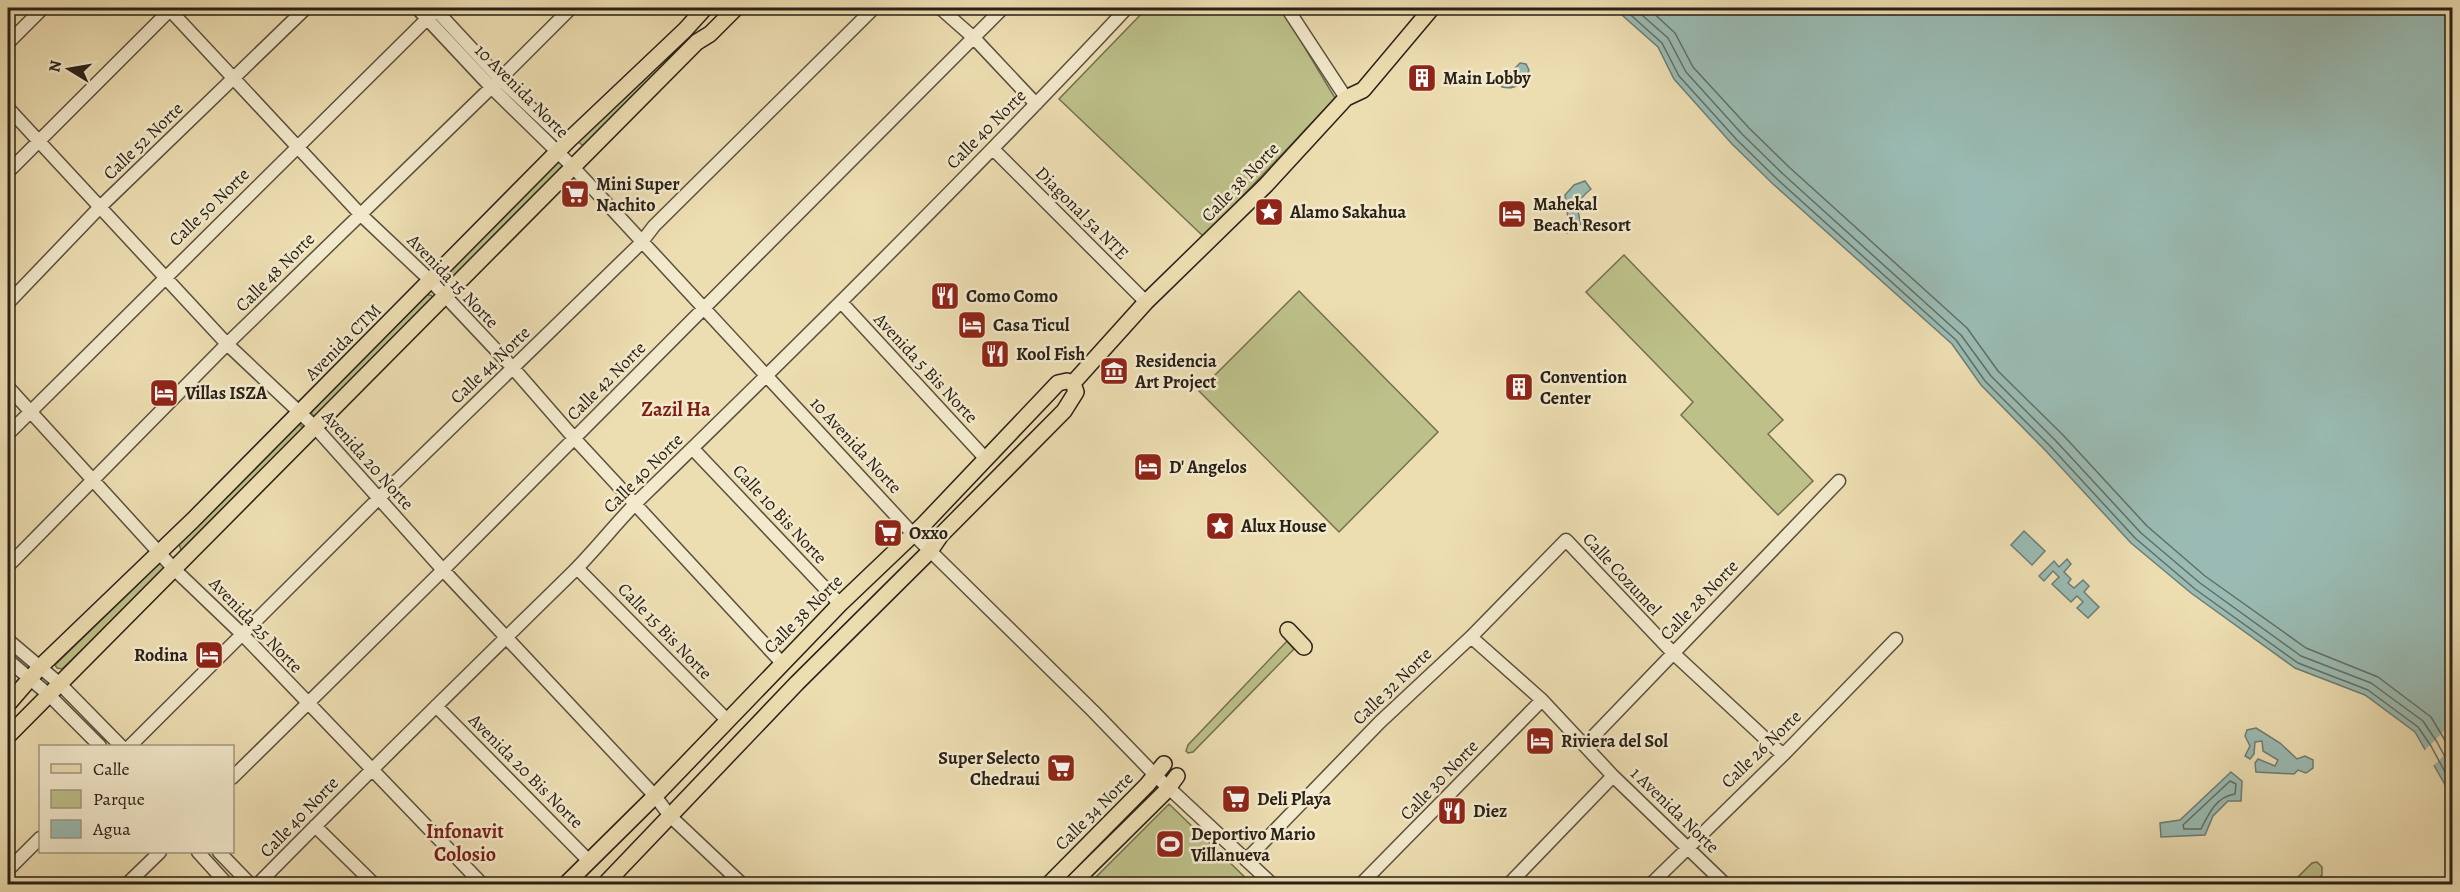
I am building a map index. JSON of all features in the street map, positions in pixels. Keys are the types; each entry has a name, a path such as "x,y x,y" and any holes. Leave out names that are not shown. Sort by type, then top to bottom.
{"main road":[{"name":"Avenida CTM","path":"8,704 35,673 300,414 562,148 705,8"},
{"path":"8,736 697,42 710,34 736,8"},
{"name":"Calle 38 Norte","path":"1073,383 1146,302 1266,185 1346,98 1363,90 1432,8"},
{"name":"Calle 38 Norte","path":"566,885 840,604 914,534 1058,383 1067,381 1073,383"},
{"name":"Calle 38 Norte","path":"605,885 797,683 930,551 941,535 1064,411 1076,392 1073,383"},
{"path":"1288,630 1304,647"},
{"path":"782,663 797,683"},
{"name":"Calle 34 Norte","path":"1049,885 1160,770"},
{"name":"Calle 34 Norte","path":"1072,885 1173,782"}],"street":[{"path":"8,43 43,8"},
{"path":"8,172 170,8"},
{"name":"Avenida 15 Norte","path":"170,8 360,214 430,281 513,368 574,438 782,663"},
{"name":"Calle 52 Norte","path":"8,303 99,208 306,8"},
{"name":"10 Avenida Norte","path":"417,8 434,10 496,83 578,162 641,243 771,372 930,551 1094,711 1173,782 1272,885"},
{"name":"Calle 48 Norte","path":"8,566 227,344 571,8"},
{"name":"Calle 44 Norte","path":"132,745 378,499 641,243 651,229 874,8"},
{"path":"940,8 974,38 1036,104"},
{"name":"Calle 42 Norte","path":"234,776 443,570 1003,8"},
{"name":"Calle 40 Norte","path":"258,885 372,768 577,568 635,504 771,372 993,149 1127,8"},
{"path":"1287,8 1346,98"},
{"name":"Calle 50 Norte","path":"8,434 434,10"},
{"path":"685,30 697,42"},
{"name":"Avenida 20 Norte","path":"8,108 227,344 315,428 504,637 655,796 670,816"},
{"name":"Diagonal 5a NTE","path":"993,149 1146,302"},
{"name":"Avenida 5 Bis Norte","path":"841,302 985,458"},
{"name":"Avenida 25 Norte","path":"8,387 174,569 243,635 482,885"},
{"name":"Calle 10 Bis Norte","path":"693,449 840,604"},
{"name":"Calle 28 Norte","path":"1585,745 1839,481"},
{"name":"Calle Cozumel","path":"1566,540 1672,654 1783,755"},
{"name":"Calle 32 Norte","path":"1246,860 1380,722 1471,637 1566,540"},
{"name":"Calle 15 Bis Norte","path":"577,568 727,720"},
{"name":"1 Avenida Norte","path":"1471,637 1542,700 1613,776 1725,885"},
{"name":"Calle 26 Norte","path":"1651,885 1687,846 1783,755 1896,639"},
{"path":"8,640 35,673 119,745"},
{"path":"8,660 35,673"},
{"path":"54,689 98,745"},
{"name":"Calle 30 Norte","path":"1361,885 1542,700"},
{"name":"Avenida 20 Bis Norte","path":"436,706 589,861"},
{"path":"1509,885 1613,776"},
{"path":"670,816 742,885"},
{"path":"315,826 374,885"},
{"path":"8,870 39,839"},
{"path":"127,885 159,853"},
{"path":"199,853 227,885"},
{"path":"220,853 250,885"}],"green space":[{"path":"1147,8 1281,8 1335,98 1204,237 1059,99"},
{"path":"686,39 688,43 584,146 578,142"},
{"path":"557,163 561,163 564,167 444,286 443,277"},
{"path":"1624,255 1783,420 1768,434 1813,481 1778,515 1681,415 1693,402 1586,292"},
{"path":"1299,291 1438,432 1339,532 1199,391"},
{"path":"427,295 433,298 318,416 314,416 311,413 313,410"},
{"path":"299,424 303,428 301,432 185,550 181,550 179,544"},
{"path":"164,562 166,569 62,669 57,668 55,665 160,563"},
{"path":"1287,641 1294,649 1193,752 1188,753 1186,751 1188,745"},
{"name":"Deportivo Mario Villanueva","path":"1169,804 1252,884 1089,884"},
{"path":"2317,862 2322,867 2322,875 2312,884 2291,884 2312,863"}],"water":[{"path":"1614,8 2452,8 2452,797 2415,732 2365,695 2295,668 2191,593 2131,543 1981,385 1952,344 1773,184 1732,144 1674,79 1658,47"},
{"path":"1520,63 1526,64 1529,70 1523,82 1507,88 1502,87 1500,84"},
{"path":"1585,181 1591,189 1580,201 1578,213 1581,224 1567,233 1561,229 1568,219 1565,195 1574,185"},
{"path":"2024,531 2045,551 2032,565 2011,545"},
{"path":"2067,559 2071,564 2064,572 2071,579 2068,583 2074,588 2083,580 2089,586 2084,592 2099,607 2088,618 2077,608 2083,602 2077,596 2071,602 2052,584 2059,577 2053,571 2044,581 2039,576 2054,561 2059,567"},
{"path":"2256,728 2280,743 2297,759 2305,756 2313,760 2313,768 2306,773 2298,770 2294,774 2256,772 2255,763 2258,759 2275,766 2278,760 2263,751 2262,741 2255,742 2254,754 2250,759 2245,756 2250,746 2245,736 2247,730"},
{"path":"2231,772 2242,781 2241,801 2228,801 2213,816 2205,835 2161,837 2160,823 2180,820"}],"pier":[{"path":"2452,723 2452,748 2432,767 2424,751"}],"place":[{"name":"Main Lobby","path":"1422,78"},
{"name":"Mini Super Nachito","path":"575,194"},
{"name":"Alamo Sakahua","path":"1269,212"},
{"name":"Mahekal Beach Resort","path":"1512,214"},
{"name":"Como Como","path":"945,296"},
{"name":"Casa Ticul","path":"972,325"},
{"name":"Kool Fish","path":"995,354"},
{"name":"Residencia Art Project","path":"1114,371"},
{"name":"Convention Center","path":"1519,387"},
{"name":"Villas ISZA","path":"164,393"},
{"name":"D' Angelos","path":"1148,467"},
{"name":"Alux House","path":"1220,526"},
{"name":"Oxxo","path":"888,533"},
{"name":"Rodina","path":"209,655"},
{"name":"Riviera del Sol","path":"1540,741"},
{"name":"Super Selecto Chedraui","path":"1061,768"},
{"name":"Deli Playa","path":"1236,799"},
{"name":"Diez","path":"1452,811"},
{"name":"Deportivo Mario Villanueva","path":"1170,844"}],"district":[{"name":"Zazil Ha","path":"676,409"},
{"name":"Infonavit Colosio","path":"465,842"}]}
